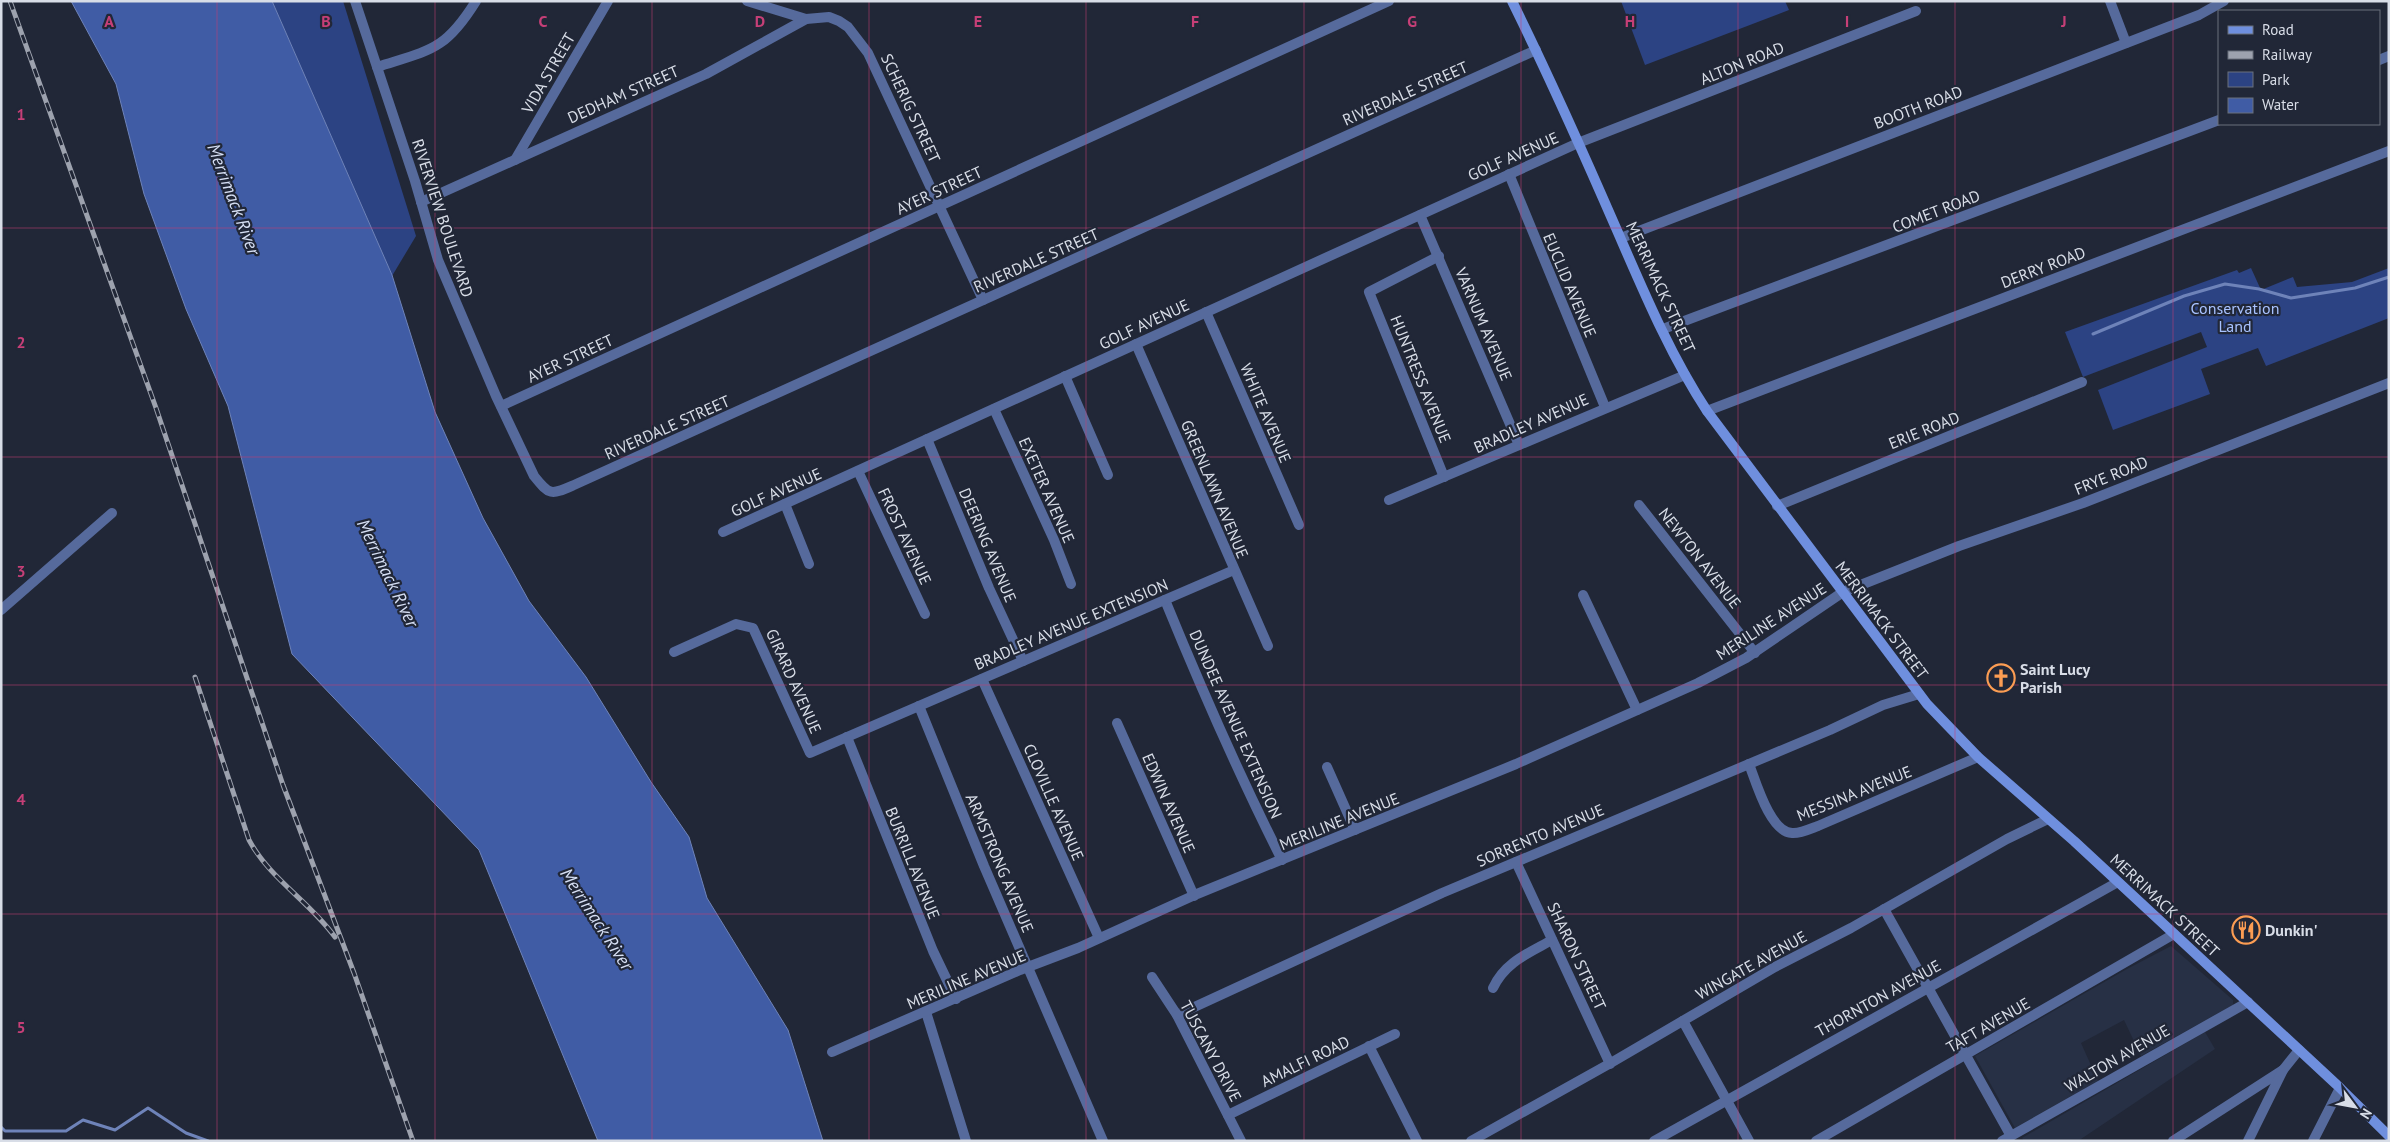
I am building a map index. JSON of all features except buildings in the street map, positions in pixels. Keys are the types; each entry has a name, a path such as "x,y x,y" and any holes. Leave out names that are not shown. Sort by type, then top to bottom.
{"main road":[{"name":"MERRIMACK STREET","path":"1512,1 1685,375 1707,411 1919,694 1978,757 2118,882 2388,1135"}],"street":[{"name":"RIVERVIEW BOULEVARD","path":"355,1 421,202 438,260 501,406 534,476 546,492"},
{"path":"377,67 426,52 440,45 457,30 476,1"},
{"name":"VIDA STREET","path":"514,160 608,1"},
{"path":"747,1 806,19"},
{"name":"AYER STREET","path":"501,406 1389,1"},
{"path":"2110,1 2126,43"},
{"name":"BOOTH ROAD","path":"1621,238 2210,11 2224,1"},
{"name":"ALTON ROAD","path":"1578,142 1916,11"},
{"name":"DEDHAM STREET","path":"421,202 706,74 806,19 829,17 836,19"},
{"name":"SCHERIG STREET","path":"836,19 848,27 868,53 983,300"},
{"name":"RIVERDALE STREET","path":"546,492 559,492 1536,50"},
{"name":"COMET ROAD","path":"1663,330 2218,120"},
{"name":"GOLF AVENUE","path":"723,532 1578,142"},
{"name":"DERRY ROAD","path":"1707,411 2389,151"},
{"name":"EUCLID AVENUE","path":"1509,174 1605,407"},
{"name":"VARNUM AVENUE","path":"1420,215 1519,445"},
{"name":"HUNTRESS AVENUE","path":"1438,256 1369,292 1444,478"},
{"name":"WHITE AVENUE","path":"1206,312 1299,526"},
{"name":"GREENLAWN AVENUE","path":"1136,344 1268,646"},
{"name":"BRADLEY AVENUE","path":"1389,500 1444,478 1605,407 1685,375"},
{"path":"1065,376 1108,475"},
{"name":"ERIE ROAD","path":"1777,506 2082,382"},
{"name":"FRYE ROAD","path":"1843,592 1959,546 2083,503 2389,383"},
{"name":"EXETER AVENUE","path":"994,409 1054,540 1071,584"},
{"name":"DEERING AVENUE","path":"926,439 989,588 1023,661"},
{"name":"FROST AVENUE","path":"858,471 925,614"},
{"path":"785,504 809,564"},
{"name":"NEWTON AVENUE","path":"1639,504 1755,653"},
{"path":"1,610 112,513"},
{"name":"BRADLEY AVENUE EXTENSION","path":"920,706 1234,570"},
{"name":"MERILINE AVENUE","path":"832,1052 1194,896 1516,764 1698,683 1755,653 1843,592"},
{"path":"1584,595 1637,710"},
{"name":"DUNDEE AVENUE EXTENSION","path":"1165,600 1210,709 1282,860"},
{"name":"GIRARD AVENUE","path":"674,652 736,624 747,625 758,634 810,753 847,737"},
{"name":"CLOVILLE AVENUE","path":"982,679 1099,938"},
{"name":"SORRENTO AVENUE","path":"1176,1015 1397,913 1749,764 1883,705 1919,694"},
{"path":"847,737 920,706"},
{"name":"ARMSTRONG AVENUE","path":"920,706 984,866 1103,1141"},
{"name":"EDWIN AVENUE","path":"1117,723 1194,896"},
{"name":"BURRILL AVENUE","path":"847,737 933,951 956,999"},
{"name":"MESSINA AVENUE","path":"1749,764 1772,820 1784,832 1793,834 1818,826 1978,757"},
{"path":"1327,767 1355,830"},
{"name":"WINGATE AVENUE","path":"1477,1139 1610,1064 1775,967 1884,909 2007,839 2048,819"},
{"name":"SHARON STREET","path":"1516,862 1610,1064"},
{"name":"THORNTON AVENUE","path":"1654,1141 2118,882"},
{"path":"1884,909 1965,1055 2006,1138"},
{"name":"TAFT AVENUE","path":"1816,1141 2174,934"},
{"path":"1493,988 1499,975 1509,965 1552,940"},
{"name":"TUSCANY DRIVE","path":"1152,977 1176,1015 1242,1141"},
{"name":"WALTON AVENUE","path":"2006,1138 2248,1002"},
{"path":"926,1012 966,1141"},
{"path":"1683,1021 1749,1141"},
{"name":"AMALFI ROAD","path":"1228,1114 1395,1034"},
{"path":"1369,1046 1417,1141"},
{"path":"2248,1141 2283,1070 2299,1050"},
{"path":"2172,1141 2283,1070"},
{"path":"2313,1141 2340,1088"}],"shaded area":[{"path":"2171,946 2233,1000 2233,1005 2141,1056 2124,1020 2081,1043 2098,1081 2015,1128 1975,1056"},
{"path":"2205,1032 2215,1049 2078,1141 2024,1141 2022,1138"}],"green space":[{"path":"272,1 343,1 416,236 392,276"},
{"path":"1621,1 1785,1 1789,10 1645,65"},
{"name":"Conservation Land","path":"2251,268 2261,290 2293,277 2297,287 2352,282 2389,268 2389,318 2266,366 2258,348 2201,369 2210,394 2113,430 2098,390 2207,347 2201,332 2083,377 2065,332 2237,270 2239,273"}],"water":[{"name":"Merrimack River","path":"71,1 272,1 392,275 435,412 483,518 529,601 586,677 651,782 689,837 707,898 788,1030 823,1141 598,1141 479,850 292,654 228,406 186,309 144,194 116,84"}],"waterway":[{"path":"2093,334 2184,296 2225,284 2259,289 2291,298 2355,288 2389,277"},
{"path":"1,1127 5,1131 66,1131 83,1120 115,1130 148,1108 186,1133 208,1141"}],"railway":[{"path":"10,1 156,408 283,785 354,973 413,1141"},
{"path":"195,677 249,840 268,867 314,912 335,937"}],"place":[{"name":"Saint Lucy Parish","path":"2001,678"},
{"name":"Dunkin'","path":"2246,930"}]}
